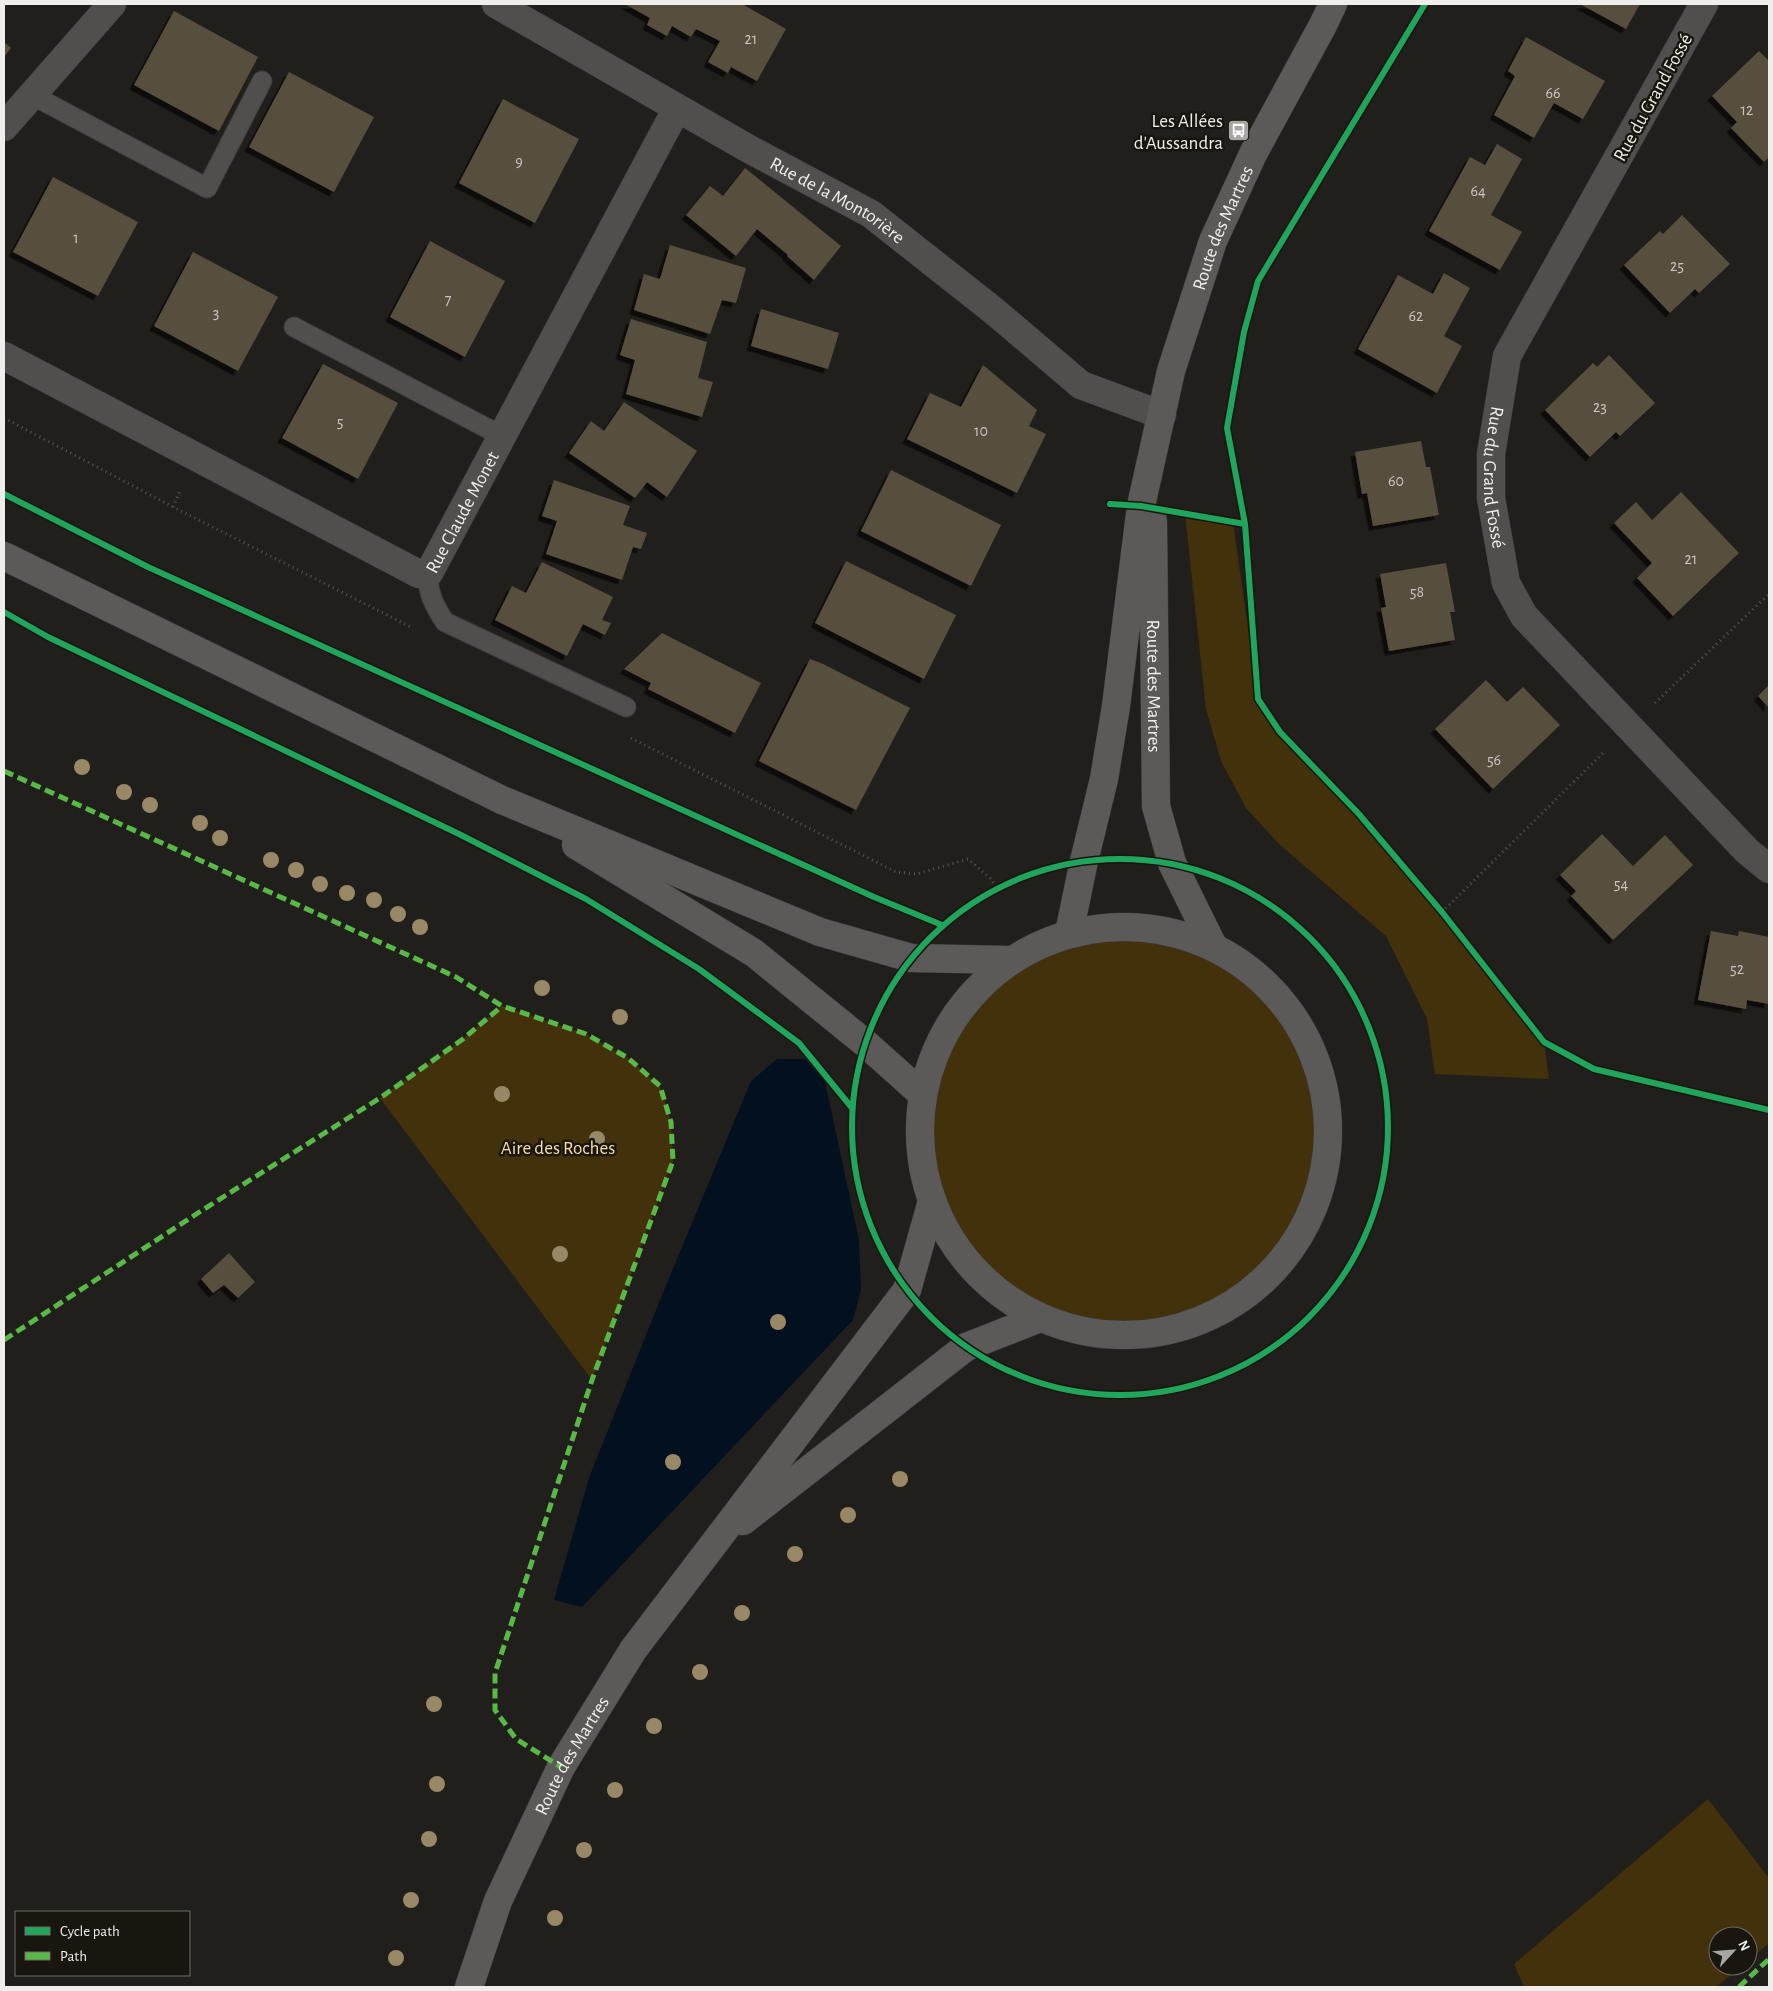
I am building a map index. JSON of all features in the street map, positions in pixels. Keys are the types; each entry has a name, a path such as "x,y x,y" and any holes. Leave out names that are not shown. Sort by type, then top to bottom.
{"main road":[{"name":"Route des Martres","path":"1069,933 1084,860 1104,779 1116,706 1141,506 1171,371 1213,241 1254,154 1328,14 1340,4"},
{"name":"Route des Martres","path":"1162,416 1153,509 1156,806 1172,863 1213,946"},
{"path":"4,556 502,800 820,932 911,958 1010,960"},
{"path":"502,800 754,953 865,1043 922,1094"},
{"path":"1118,926 1166,930 1213,946 1264,981 1302,1030 1325,1088 1328,1150 1317,1201 1293,1247 1260,1286 1217,1314 1168,1332 1103,1335 1040,1318 994,1289 963,1256 957,1249 932,1201 920,1148 922,1094 939,1042 969,996 1010,960 1069,933 1118,926"},
{"path":"713,1545 907,1290 932,1201"},
{"path":"713,1545 966,1347 1040,1318"},
{"name":"Route des Martres","path":"469,1987 498,1901 561,1767 633,1650 713,1545"}],"street":[{"path":"4,127 112,4"},
{"name":"Rue de la Montorière","path":"496,4 749,150 871,214 994,311 1080,386 1162,416"},
{"name":"Rue du Grand Fossé","path":"1704,4 1507,356 1491,454 1491,498 1506,583 1524,616 1747,851 1769,869"},
{"name":"Rue Claude Monet","path":"4,356 419,574 429,573 677,108"}],"lane":[{"path":"32,95 207,188 262,81"},
{"path":"294,327 502,436"},
{"path":"429,573 427,584 431,598 445,622 626,707"}],"path":[{"path":"989,893 1006,885"}],"green space":[{"path":"1185,514 1233,522 1258,699 1280,732 1358,813 1442,912 1544,1042 1549,1079 1435,1074 1427,1019 1386,936 1279,844 1246,808 1221,761 1206,709"},
{"path":"1124,927 1164,931 1202,943 1220,951 1237,962 1268,987 1293,1018 1304,1035 1312,1053 1324,1091 1328,1131 1324,1171 1312,1209 1304,1227 1293,1244 1268,1275 1237,1300 1220,1311 1202,1319 1164,1331 1124,1335 1084,1331 1046,1319 1028,1311 1011,1300 980,1275 955,1244 944,1227 936,1209 924,1171 920,1131 924,1091 936,1053 944,1035 955,1018 980,987 1011,962 1028,951 1046,943 1084,931"},
{"name":"Aire des Roches","path":"502,1006 586,1034 628,1058 660,1086 671,1122 673,1161 592,1380 380,1098 463,1039"},
{"path":"1708,1799 1769,1878 1769,1943 1758,1952 1758,1926 1708,1926 1708,1976 1730,1976 1716,1987 1524,1987 1514,1964"}],"water":[{"path":"777,1059 805,1059 825,1082 859,1240 861,1290 853,1320 582,1607 554,1600 590,1475 660,1300 751,1081"}],"building":[{"path":"625,4 742,4 786,29 757,81 731,67 728,73 708,62 720,41 696,29 691,37 672,26 667,36 647,25 650,18"},
{"path":"1580,4 1640,4 1626,29"},
{"path":"174,11 258,57 219,131 134,85"},
{"path":"1526,37 1605,81 1583,119 1554,103 1534,138 1494,115 1515,76 1508,71"},
{"path":"4,42 11,48 4,57"},
{"path":"1759,51 1769,61 1769,157 1764,162 1731,128 1737,122 1712,96"},
{"path":"289,72 374,117 334,192 249,147"},
{"path":"503,99 579,139 535,223 459,183"},
{"path":"1497,144 1522,159 1491,215 1522,232 1500,270 1429,231 1470,157 1485,165"},
{"path":"745,168 841,246 814,280 757,229 736,256 686,215 710,186 723,196"},
{"path":"53,177 138,222 98,296 13,252"},
{"path":"1682,215 1730,264 1699,293 1695,289 1670,313 1624,265 1660,231 1663,234"},
{"path":"430,241 505,281 465,357 390,317"},
{"path":"670,245 746,268 736,303 722,300 710,334 634,310 644,274 660,279"},
{"path":"193,252 278,297 238,371 154,326"},
{"path":"1444,273 1470,288 1444,336 1462,346 1437,393 1358,349 1398,275 1433,294"},
{"path":"761,309 839,333 828,369 751,346"},
{"path":"631,319 707,342 698,378 713,382 702,417 626,394 635,360 620,355"},
{"path":"1609,355 1655,403 1620,436 1616,432 1590,457 1545,410 1593,363 1597,367"},
{"path":"323,364 398,403 358,479 282,438"},
{"path":"983,365 1037,410 1029,426 1046,434 1017,493 907,439 930,393 961,407"},
{"path":"624,402 697,451 667,497 647,482 635,498 569,453 591,421 604,431"},
{"path":"1421,441 1426,467 1430,467 1439,515 1373,526 1367,493 1362,494 1355,452"},
{"path":"891,470 1001,525 971,586 861,531"},
{"path":"554,480 630,506 623,525 647,533 641,549 633,547 622,580 546,554 557,521 542,516"},
{"path":"1681,492 1739,553 1673,616 1637,578 1652,563 1614,523 1636,502 1652,520"},
{"path":"846,561 956,615 924,679 815,623"},
{"path":"542,562 613,597 602,620 611,623 605,635 583,624 567,656 495,620 512,586 526,593"},
{"path":"1446,563 1455,612 1450,612 1455,640 1389,651 1381,608 1386,607 1380,574"},
{"path":"662,633 761,683 735,733 648,689 651,683 624,669"},
{"path":"810,659 910,708 856,810 759,761"},
{"path":"1486,680 1507,702 1523,687 1560,725 1493,789 1435,729"},
{"path":"1769,685 1769,708 1758,696"},
{"path":"1602,834 1633,866 1665,835 1693,865 1613,940 1571,896 1576,891 1560,875"},
{"path":"1711,931 1738,936 1739,931 1769,937 1769,1004 1747,1000 1746,1009 1698,1000"},
{"path":"229,1253 255,1282 238,1298 224,1285 213,1293 201,1279"}],"marked path":[{"path":"4,771 456,977 502,1006 586,1034 628,1058 660,1086 671,1122 673,1161 592,1380 495,1673 495,1710 516,1739 561,1767"},
{"path":"4,1340 201,1211 380,1098 463,1039 502,1006"},
{"path":"1739,1987 1769,1959"}],"cycle path":[{"path":"1425,4 1258,281 1244,332 1227,428 1245,524 1258,699 1280,732 1358,813 1442,912 1544,1042 1594,1069 1769,1110"},
{"path":"4,494 148,567 874,897 942,925"},
{"path":"1110,504 1141,506 1245,524"},
{"path":"4,612 48,637 459,834 586,899 699,969 799,1043 852,1108"},
{"path":"1120,859 1172,864 1222,880 1269,904 1309,938 1343,978 1367,1025 1383,1075 1388,1127 1383,1179 1367,1229 1343,1276 1309,1316 1269,1350 1222,1374 1172,1390 1120,1395 1068,1390 1018,1374 971,1350 931,1316 897,1276 873,1229 857,1179 852,1127 857,1075 873,1025 897,978 931,938 971,904 1018,880 1068,864 1120,859"}],"place":[{"name":"Les Allées d'Aussandra","path":"1239,131"}]}
